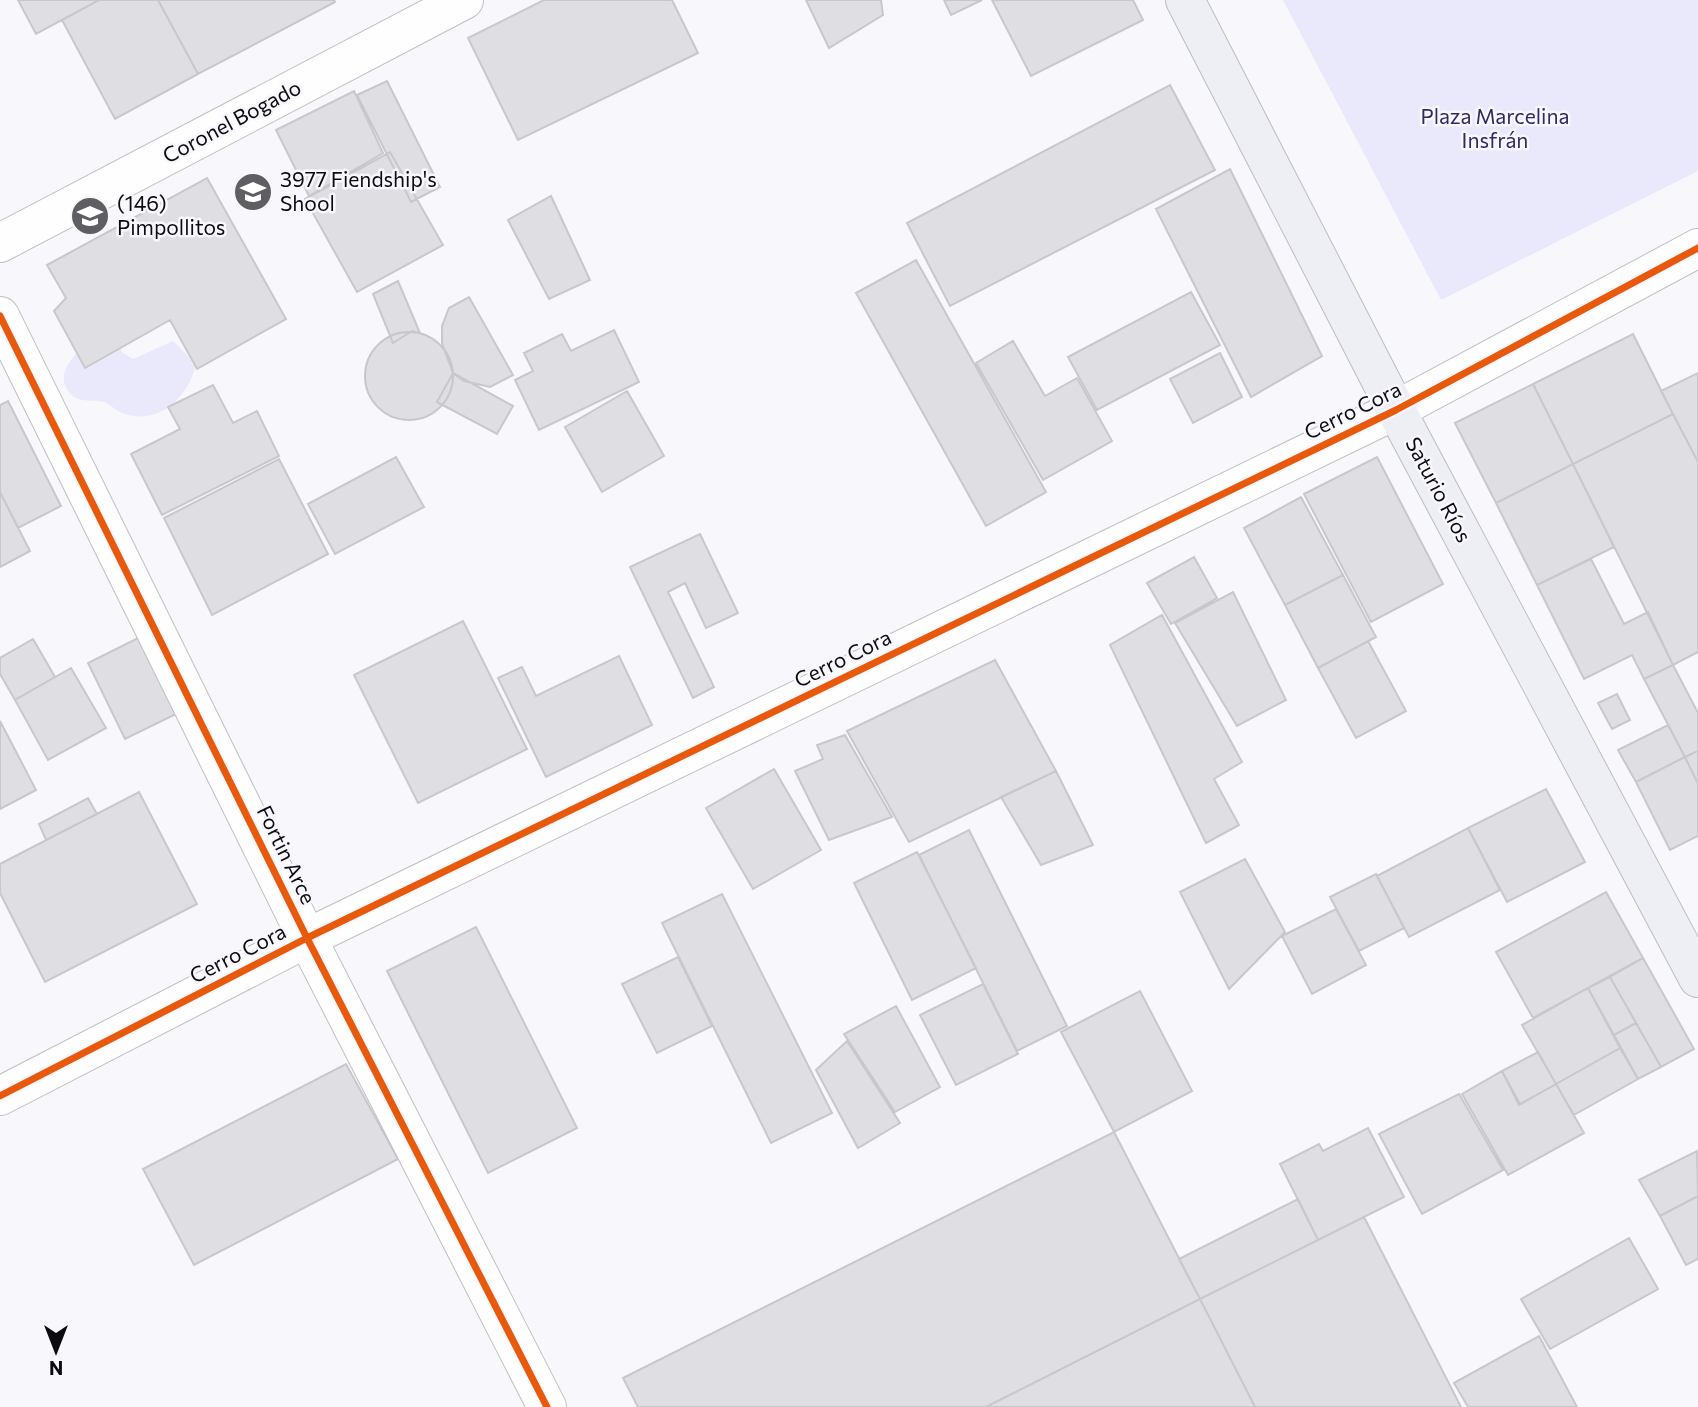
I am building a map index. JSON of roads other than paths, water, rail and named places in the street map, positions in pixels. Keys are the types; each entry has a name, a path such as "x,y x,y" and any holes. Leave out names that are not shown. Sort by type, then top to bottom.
{"highway":[{"name":"Saturio Ríos","path":"1185,0 1396,410 1698,978"}],"street":[{"name":"Coronel Bogado","path":"0,243 464,0"},
{"name":"Cerro Cora","path":"0,1096 307,938 1396,410 1698,248"},
{"name":"Fortin Arce","path":"0,316 307,938 547,1407"}],"place":[{"name":"3977 Fiendship's Shool","path":"253,192"},
{"name":"(146) Pimpollitos","path":"90,216"}],"park label":[{"name":"Plaza Marcelina Insfrán","path":"1495,129"}]}
